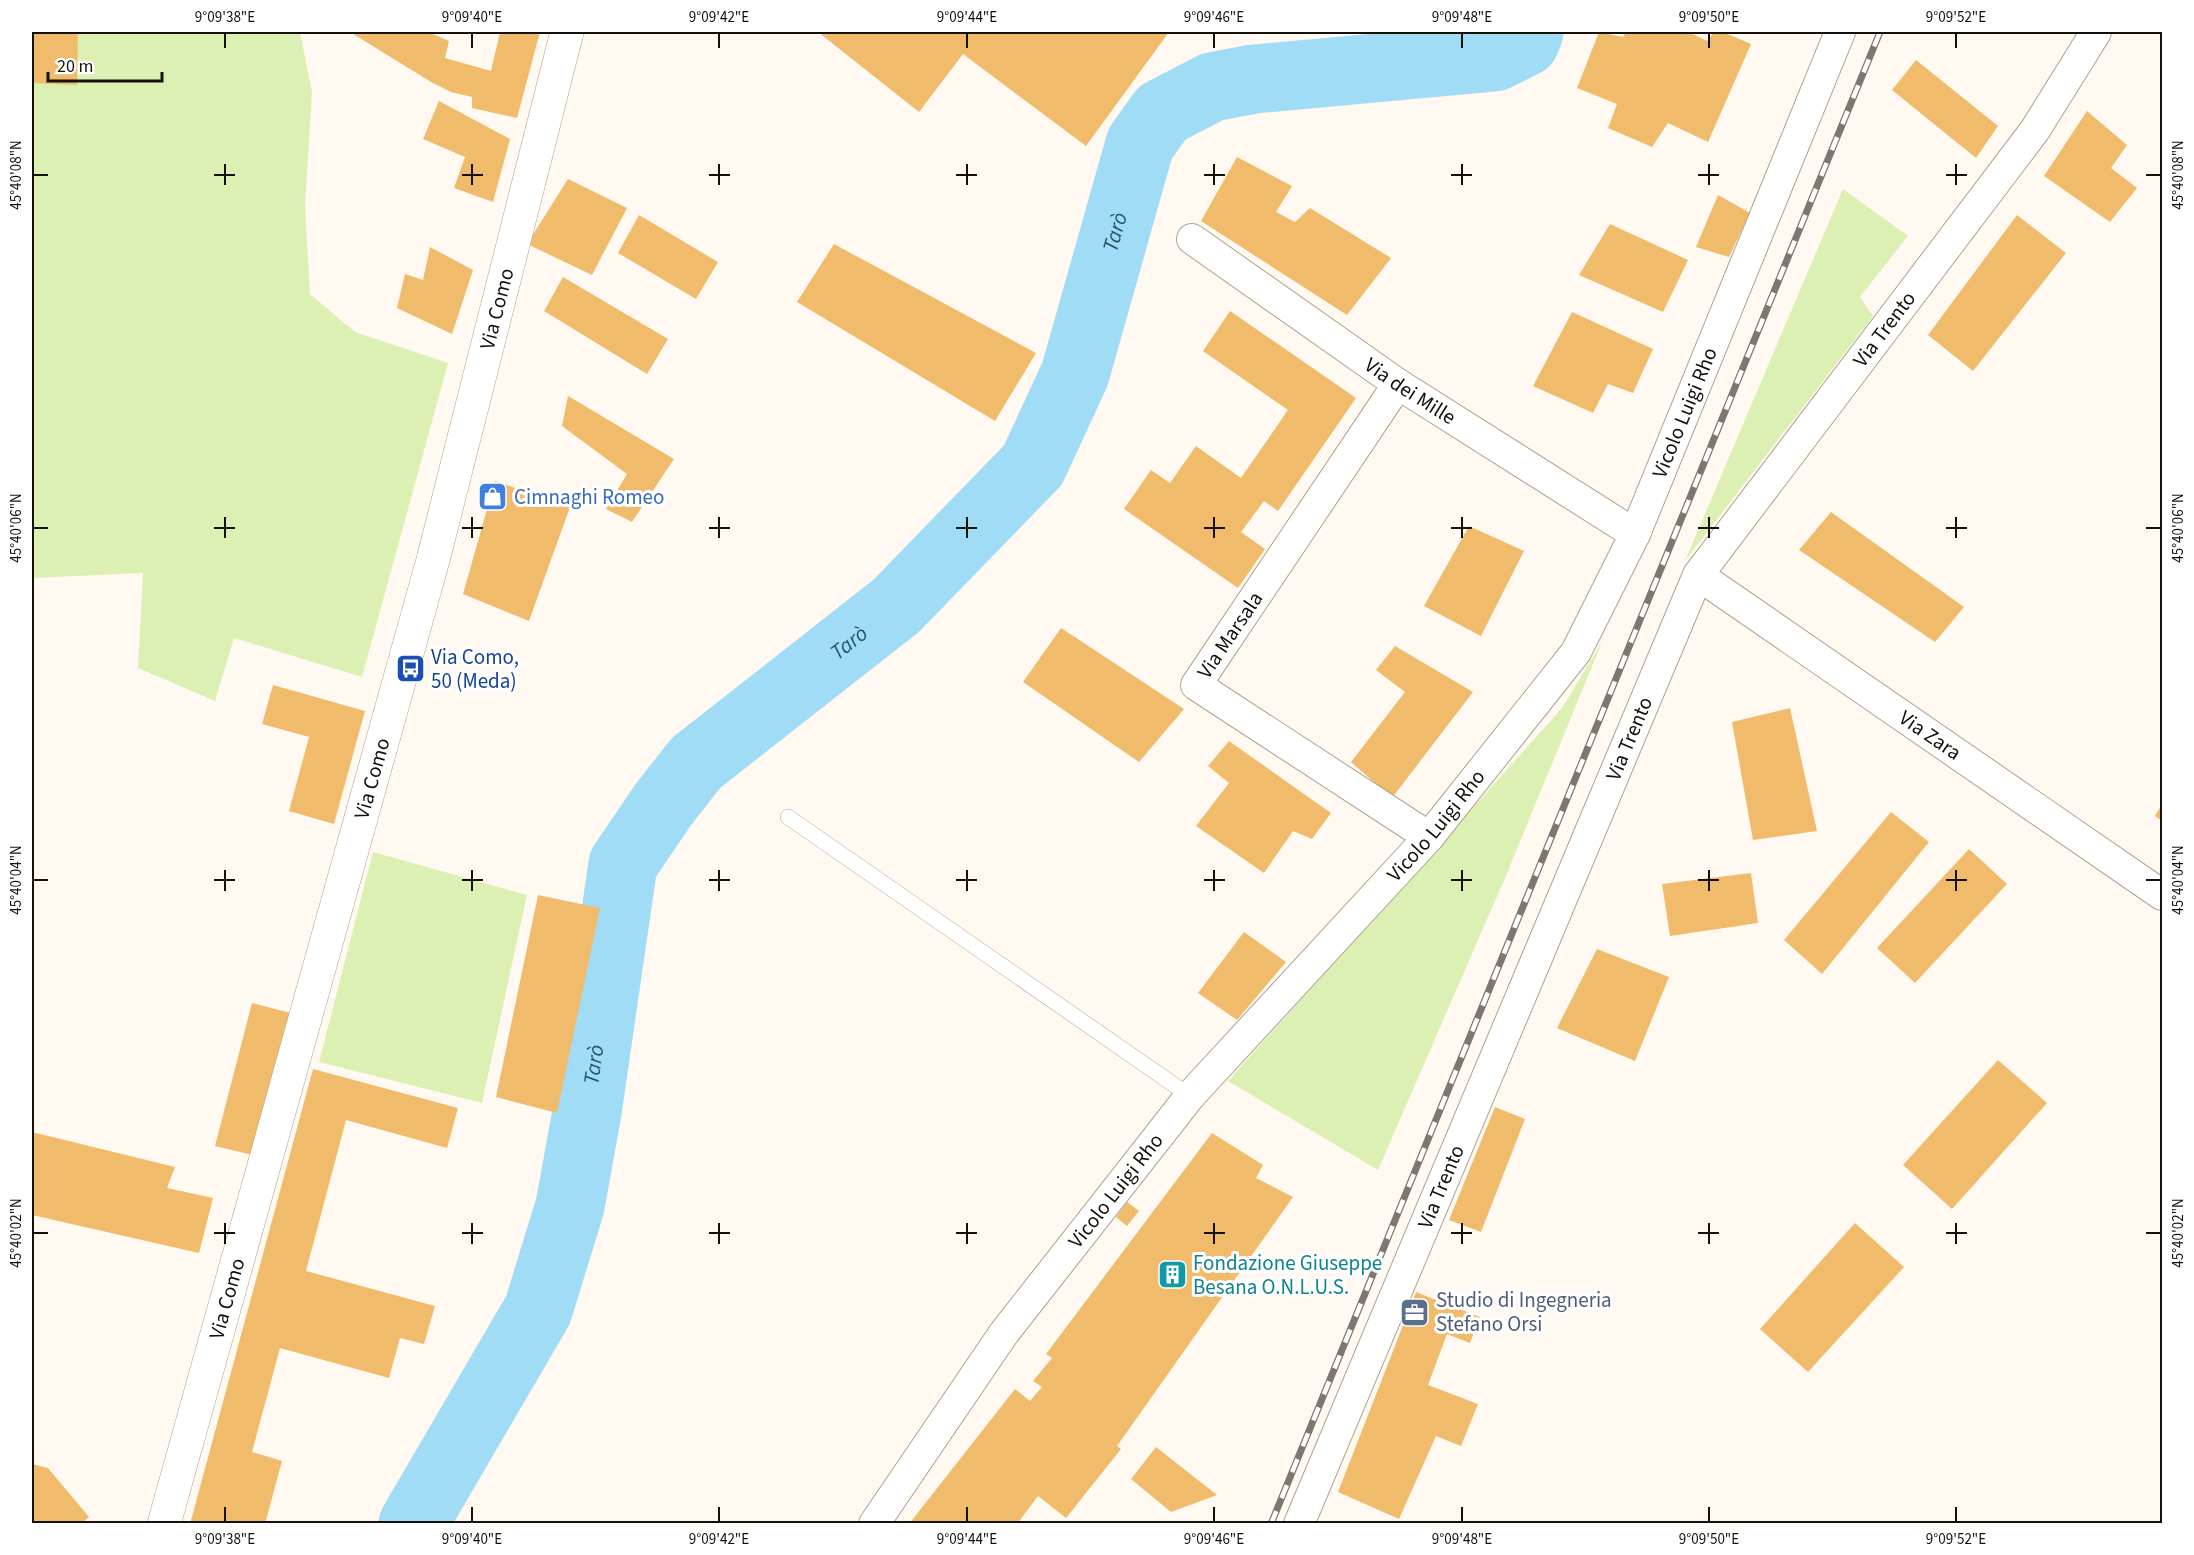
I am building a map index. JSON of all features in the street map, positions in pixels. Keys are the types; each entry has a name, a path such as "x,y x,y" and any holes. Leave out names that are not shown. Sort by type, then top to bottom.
{"street":[{"name":"Via Como","path":"164,1524 433,560 567,32"},
{"name":"Vicolo Luigi Rho","path":"874,1524 1004,1333 1190,1096 1429,837 1576,652 1635,534 1840,32"},
{"name":"Via Trento","path":"1299,1524 1698,575 2035,130 2096,32"},
{"name":"Via dei Mille","path":"1192,239 1398,384 1635,534"},
{"name":"Via Marsala","path":"1398,384 1196,685 1429,837"},
{"name":"Via Zara","path":"1698,575 2163,896"}],"lane":[{"path":"788,817 1190,1096"}],"green space":[{"path":"32,32 300,32 312,92 305,206 310,294 355,332 448,363 362,677 234,638 215,701 138,668 143,573 32,578"},
{"path":"1843,189 1908,236 1860,297 1873,316 1685,561"},
{"path":"1602,642 1505,878 1378,1170 1228,1081 1562,708"},
{"path":"373,852 527,895 482,1103 319,1062"}],"building":[{"path":"32,32 78,32 77,85 32,83"},
{"path":"350,32 428,32 449,41 445,58 491,71 500,32 540,32 517,118 472,108 472,97 451,92 431,82"},
{"path":"818,32 1169,32 1086,146 963,54 919,112"},
{"path":"1599,32 1623,37 1626,32 1689,32 1707,41 1714,32 1723,32 1751,44 1708,142 1668,123 1652,147 1608,128 1617,104 1577,88"},
{"path":"1916,60 1998,126 1976,158 1892,90"},
{"path":"439,101 510,139 493,202 454,188 465,157 423,139"},
{"path":"2087,111 2127,145 2111,168 2137,188 2110,222 2044,176"},
{"path":"1237,157 1292,186 1276,212 1295,222 1310,208 1391,258 1347,315 1201,221"},
{"path":"568,179 627,208 592,275 527,244"},
{"path":"1718,195 1750,213 1729,257 1696,247"},
{"path":"639,215 718,262 696,299 618,253"},
{"path":"2017,215 2066,253 1973,371 1928,335"},
{"path":"1610,224 1688,260 1663,312 1579,275"},
{"path":"834,244 1036,353 995,421 797,302"},
{"path":"430,247 473,270 452,334 397,308 405,274 423,280"},
{"path":"563,277 668,339 647,374 544,311"},
{"path":"1230,311 1356,398 1278,511 1264,501 1241,532 1265,549 1238,588 1124,509 1151,470 1170,483 1196,446 1241,478 1288,410 1203,351"},
{"path":"1572,312 1653,349 1633,393 1608,384 1593,413 1533,386"},
{"path":"568,396 674,459 632,522 606,509 627,474 562,426"},
{"path":"495,481 570,507 529,621 463,594"},
{"path":"1831,512 1964,607 1935,642 1799,550"},
{"path":"1469,526 1524,551 1481,636 1424,606"},
{"path":"1061,628 1184,709 1139,762 1023,682"},
{"path":"1395,646 1473,692 1392,798 1351,762 1405,692 1376,670"},
{"path":"273,685 365,711 334,824 289,811 309,737 262,724"},
{"path":"1790,708 1817,831 1753,840 1732,722"},
{"path":"1229,741 1331,813 1312,839 1293,831 1264,873 1196,826 1229,783 1208,766"},
{"path":"2162,804 2162,821 2155,816"},
{"path":"1891,812 1929,842 1822,974 1784,940"},
{"path":"1969,849 2007,884 1915,983 1877,948"},
{"path":"1751,873 1758,923 1670,936 1662,884"},
{"path":"538,895 600,908 557,1113 496,1097"},
{"path":"1244,932 1286,962 1237,1020 1198,993"},
{"path":"1597,949 1669,977 1635,1061 1557,1028"},
{"path":"252,1003 306,1017 266,1158 215,1146"},
{"path":"1998,1060 2047,1103 1952,1209 1903,1165"},
{"path":"313,1069 458,1108 447,1148 346,1120 306,1271 435,1306 424,1344 400,1338 389,1378 280,1348 252,1452 282,1461 265,1524 190,1524"},
{"path":"1495,1107 1525,1119 1481,1232 1449,1220"},
{"path":"32,1132 175,1167 167,1188 213,1198 199,1253 32,1215"},
{"name":"Fondazione Giuseppe Besana O.N.L.U.S.","path":"1212,1133 1263,1165 1256,1178 1293,1197 1117,1446 1121,1449 1066,1518 1038,1496 1017,1524 909,1524 1015,1389 1030,1401 1042,1387 1033,1381 1052,1358 1046,1354"},
{"path":"1127,1202 1139,1211 1127,1226 1116,1217"},
{"path":"1855,1223 1904,1267 1808,1372 1760,1329"},
{"path":"1416,1292 1480,1317 1470,1343 1447,1334 1428,1385 1478,1404 1461,1446 1436,1436 1399,1519 1338,1492"},
{"path":"1156,1447 1217,1495 1171,1512 1131,1479"},
{"path":"32,1464 48,1468 89,1517 81,1524 32,1524"}],"waterway":[{"name":"Tarò","path":"413,1524 538,1310 570,1206 587,1112 623,864 663,805 696,763 896,606 1033,465 1075,374 1140,144 1162,113 1212,87 1254,79 1495,57 1525,42 1529,32"}],"railway":[{"path":"1271,1524 1880,32"}],"place":[{"name":"Cimnaghi Romeo","path":"493,497"},
{"name":"Via Como, 50 (Meda)","path":"410,669"},
{"name":"Fondazione Giuseppe Besana O.N.L.U.S.","path":"1172,1275"},
{"name":"Studio di Ingegneria Stefano Orsi","path":"1415,1312"}]}
